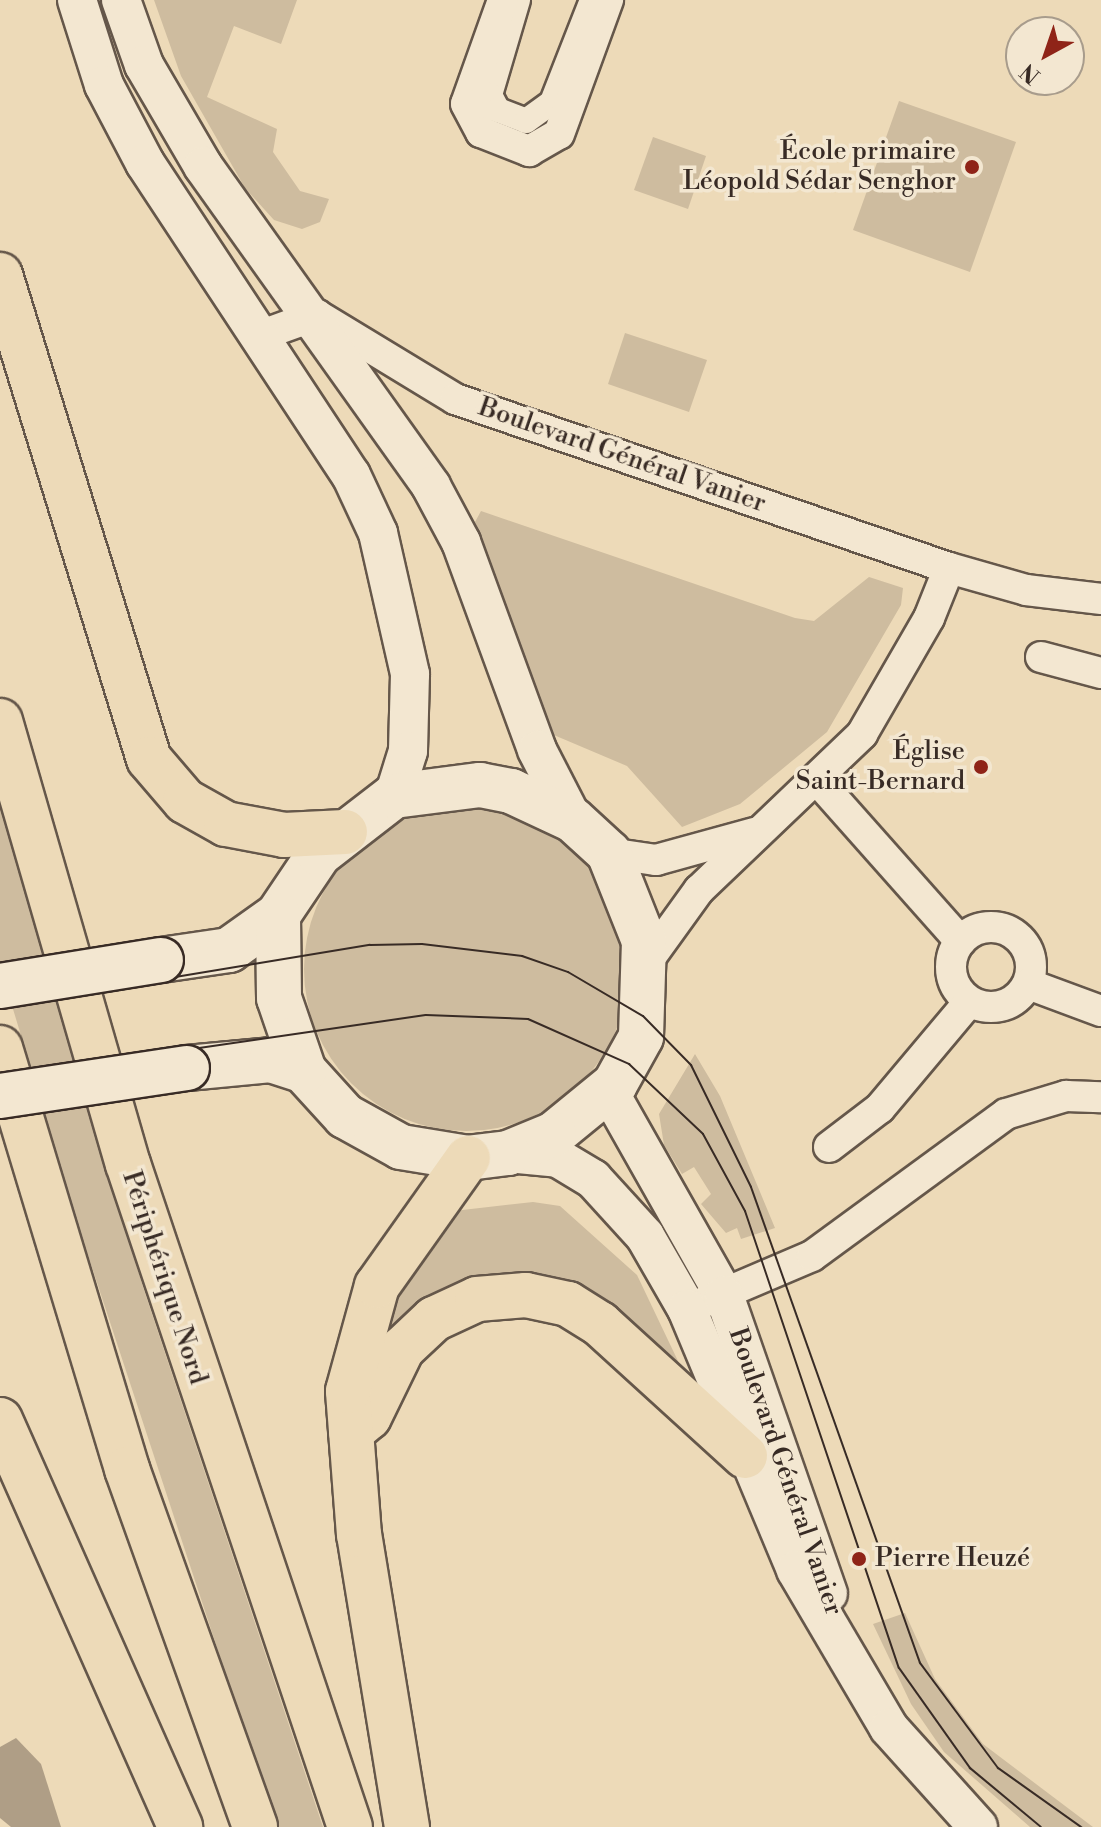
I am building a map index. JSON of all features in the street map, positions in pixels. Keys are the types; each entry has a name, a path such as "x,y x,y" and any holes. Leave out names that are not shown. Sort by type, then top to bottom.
{"highway":[{"path":"0,275 149,759 185,801 226,824 284,835 345,832"},
{"name":"Périphérique Nord","path":"0,721 128,1164 350,1827"},
{"path":"0,1048 127,1469 255,1827"},
{"path":"407,1827 349,1434 348,1391 364,1314 397,1249 488,1155"},
{"path":"349,1434 369,1417 402,1349 434,1319 477,1299 526,1295 568,1304 600,1324 745,1456"},
{"path":"0,1420 180,1827"},
{"path":"127,1469 120,1539 225,1827"}],"main road":[{"path":"0,986 229,950 278,915 319,854 394,796 480,785 511,791 573,820 609,853 628,890 647,962 641,1037 608,1090 554,1134 488,1155 421,1153 372,1134 304,1071 279,998 278,915"},
{"path":"0,1096 258,1060 304,1071"}],"street":[{"path":"77,0 123,123 351,475 385,553 410,674 408,751 394,796"},
{"name":"Boulevard Général Vanier","path":"121,0 144,65 176,121 431,486 461,542 537,750 573,820"},
{"path":"503,0 466,104 481,132 529,151 559,134 608,0"},
{"path":"518,0 490,95 498,110 526,121 552,102 592,0"},
{"path":"259,336 309,314"},
{"name":"Boulevard Général Vanier","path":"309,314 455,399 949,568 1026,590 1101,599"},
{"path":"647,962 679,911 819,782 880,708 949,568"},
{"path":"1041,657 1101,673"},
{"path":"819,782 960,941"},
{"path":"609,853 656,860 764,830"},
{"path":"982,928 1007,930 1031,959 1028,984 1009,1004 969,1002 952,980 960,941 982,928"},
{"path":"1028,984 1101,1011"},
{"path":"829,1147 880,1108 969,1002"},
{"name":"Boulevard Général Vanier","path":"608,1090 705,1302 844,1650"},
{"name":"Boulevard Général Vanier","path":"705,1302 812,1256 1006,1114 1066,1096 1098,1097"},
{"name":"Boulevard Général Vanier","path":"488,1155 558,1158 618,1202 705,1302 745,1456 796,1570 889,1728 978,1827"}],"shaded area":[{"path":"154,0 297,0 281,44 234,26 207,97 277,129 273,152 300,191 329,199 320,222 302,229 274,220 245,188 181,76"},
{"path":"899,101 1016,142 970,272 853,230"},
{"path":"653,137 706,156 688,209 634,190"},
{"path":"625,333 707,360 689,412 608,384"},
{"path":"481,511 795,618 814,621 869,577 903,588 901,605 827,732 740,804 682,827 627,766 542,730 475,522"},
{"path":"0,802 143,1287 323,1827 276,1827 81,1234 0,966"},
{"path":"450,807 482,807 513,814 543,826 569,843 592,866 616,907 625,937 628,969 625,1001 609,1046 592,1072 569,1095 543,1112 513,1124 482,1131 450,1131 419,1124 389,1112 363,1095 340,1072 323,1046 311,1016 304,985 304,953 311,922 323,892 340,866 363,843 389,826 419,814"},
{"path":"695,1054 720,1096 775,1228 741,1239 737,1228 726,1233 701,1204 711,1194 694,1167 682,1174 664,1145 659,1114"},
{"path":"533,1202 560,1206 637,1275 688,1382 503,1276 375,1362 374,1330 445,1212"},
{"path":"905,1613 935,1679 983,1744 1093,1827 1030,1827 944,1752 911,1704 873,1624"},
{"path":"16,1738 41,1764 61,1827 11,1827 0,1818 0,1747"}],"tram line":[{"path":"0,1006 370,945 422,944 522,956 568,972 643,1016 691,1065 751,1187 920,1663 998,1768 1081,1827"},
{"path":"0,1077 426,1015 528,1019 629,1064 703,1134 745,1211 899,1668 970,1768 1041,1827"}],"place":[{"name":"École primaire Léopold Sédar Senghor","path":"972,167"},
{"name":"Église Saint-Bernard","path":"981,767"},
{"name":"Pierre Heuzé","path":"859,1559"}]}
